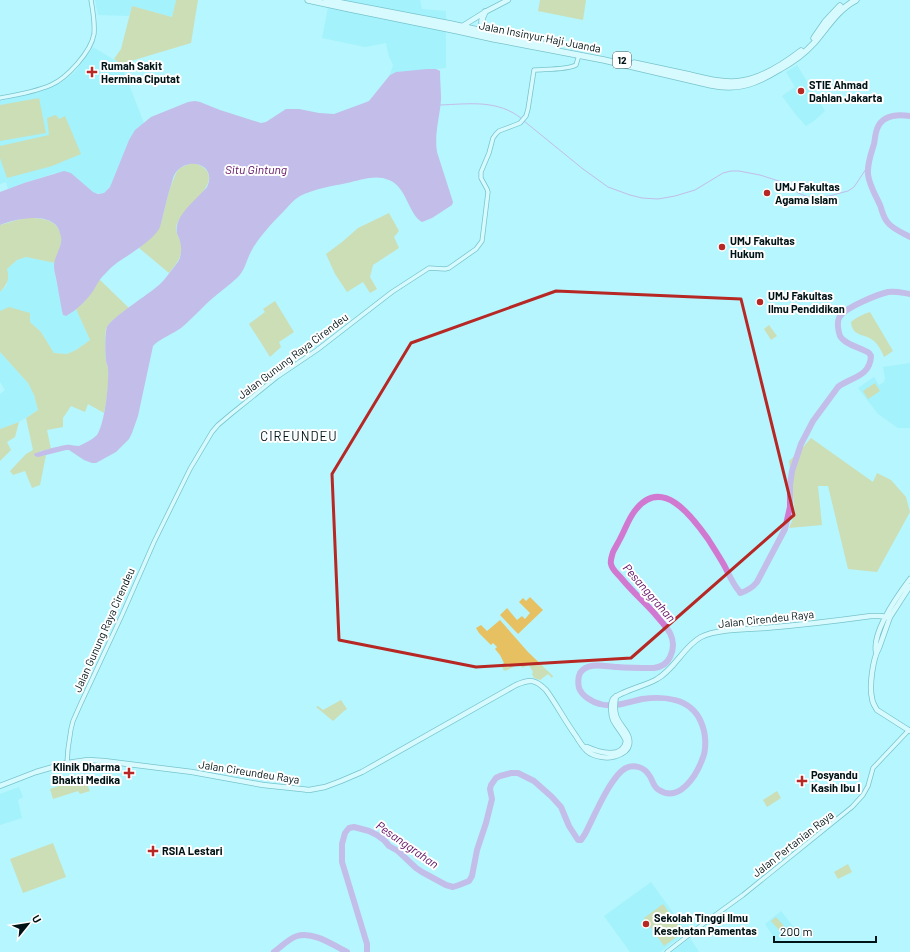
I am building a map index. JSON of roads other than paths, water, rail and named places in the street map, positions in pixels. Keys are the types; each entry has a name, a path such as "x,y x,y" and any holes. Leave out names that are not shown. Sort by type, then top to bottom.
{"highway":[{"name":"Jalan Insinyur Haji Juanda","path":"308,0 350,9 486,32 713,80 736,82 758,77 800,52 812,40 834,12 849,0"},
{"name":"Jalan Insinyur Haji Juanda","path":"326,0 460,28 494,39 620,63 722,88 746,85 758,81 795,60 815,42 840,11 848,4 856,0"},
{"path":"485,12 481,23 486,32"}],"main road":[{"path":"460,28 485,12 508,0"},
{"path":"909,731 877,710 871,698 871,686 876,652 879,648 888,616 910,578"},
{"path":"888,616 910,586"},
{"name":"Jalan Cirendeu Raya","path":"584,747 589,752 603,757 621,755 627,750 630,743 628,736 613,710 613,702 616,696 657,679 672,667 694,642 708,634 871,616 888,616"},
{"name":"Jalan Cireundeu Raya","path":"0,786 67,762 88,760 192,772 270,786 301,789 318,788 358,774 516,685 529,680 536,682 546,690 584,747"}],"street":[{"path":"0,98 34,91 52,85 64,77 74,67 84,54 93,36 93,13 91,0"},
{"name":"Jalan Gunung Raya Cirendeu","path":"67,762 73,721 154,542 190,469 212,432 231,414 277,377 317,350 392,292 428,268 446,269 478,248 482,241 488,198 487,189 480,175 487,160 493,138 502,130 516,125 525,118 528,109 534,70 567,68 575,66 579,55"},
{"name":"Jalan Pertanian Raya","path":"667,952 743,895 840,818 863,795 868,786 873,768 909,731"}],"water":[{"name":"Situ Gintung","path":"436,69 440,71 441,99 436,145 453,202 452,205 432,218 422,222 413,213 400,188 395,183 384,178 368,178 311,191 300,196 260,238 238,277 181,328 161,339 153,346 138,416 129,439 116,452 96,463 84,460 69,450 38,457 35,456 34,454 59,446 79,446 97,435 104,413 108,384 108,369 105,348 107,327 115,318 159,285 178,262 181,247 177,234 177,226 185,210 207,187 209,180 206,169 195,164 189,164 177,171 169,190 160,226 156,234 110,269 101,278 84,302 66,316 63,315 62,311 54,268 54,263 61,240 59,230 55,224 49,220 41,218 23,219 0,225 0,192 64,171 71,173 93,192 98,194 104,193 110,187 129,140 135,130 151,117 188,102 200,102 261,123 266,122 286,109 299,109 334,114 369,101 390,75 396,72"}],"waterway":[{"path":"440,105 483,104 503,108 522,119"},
{"name":"Pesanggrahan","path":"910,116 890,116 879,124 868,170 870,182 885,220 894,228 910,237"},
{"path":"524,121 583,169 608,187 642,198 658,199 695,190 723,173 731,171 760,175 788,184 798,193 811,198 829,196 848,191 854,187 868,166"},
{"name":"Pesanggrahan","path":"367,952 367,944 342,862 342,844 345,833 349,828 354,827 377,835 389,846 398,851 416,868 446,885 453,887 469,881 472,876 477,850 492,799 490,789 491,785 496,778 500,776 518,773 534,781 561,807 569,826 578,840 581,840 585,834 614,779 626,768 632,766 642,768 647,772 657,789 666,793 673,793 680,790 691,780 696,773 705,751 704,731 701,722 691,708 676,700 659,698 642,699 615,705 605,705 591,700 582,694 579,688 579,675 583,669 588,667 657,668 667,662 672,651 672,639 667,628 615,572 611,564 613,552 634,512 644,502 655,497 665,498 684,510 701,529 740,593 754,586 785,529 790,507 790,485 792,471 801,444 813,421 838,387 859,376 864,372 870,363 871,356 869,353 849,344 842,339 838,327 839,318 842,314 854,306 883,293 894,292 910,294"},
{"name":"Pesanggrahan","path":"274,952 291,939 303,935 316,937 347,952"}],"place":[{"name":"Rumah Sakit Hermina Ciputat","path":"92,72"},
{"name":"STIE Ahmad Dahlan Jakarta","path":"801,91"},
{"name":"UMJ Fakultas Agama Islam","path":"767,193"},
{"name":"UMJ Fakultas Hukum","path":"722,247"},
{"name":"UMJ Fakultas Ilmu Pendidikan","path":"760,302"},
{"name":"Klinik Dharma Bhakti Medika","path":"129,773"},
{"name":"Posyandu Kasih Ibu I","path":"802,781"},
{"name":"RSIA Lestari","path":"153,851"},
{"name":"Sekolah Tinggi Ilmu Kesehatan Pamentas","path":"646,924"}],"district":[{"name":"CIREUNDEU","path":"299,436"}]}
